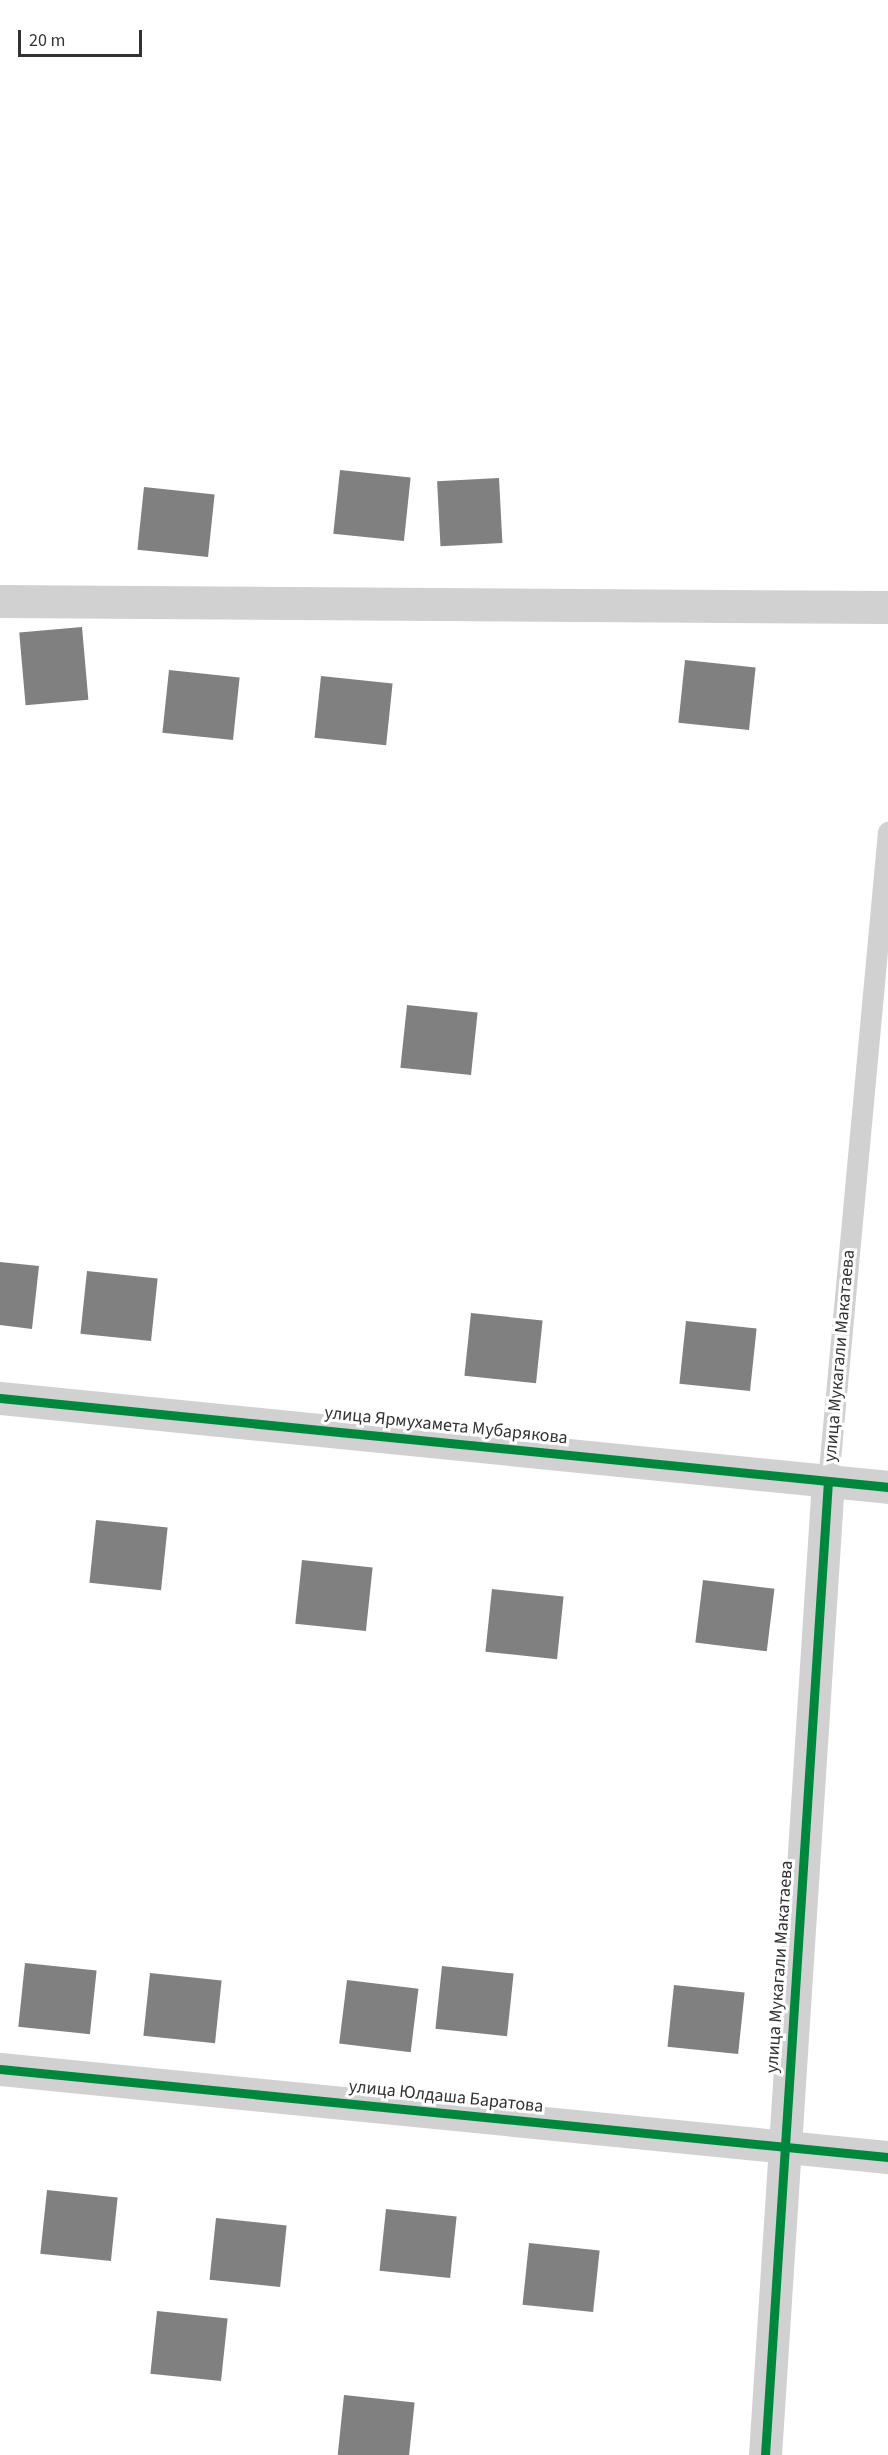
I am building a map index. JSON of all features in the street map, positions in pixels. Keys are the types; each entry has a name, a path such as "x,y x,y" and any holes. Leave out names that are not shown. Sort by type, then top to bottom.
{"street":[{"path":"0,601 888,607"},
{"name":"улица Ярмухамета Мубарякова","path":"0,1398 888,1487"},
{"name":"улица Мукагали Макатаева","path":"765,2455 828,1481"},
{"name":"улица Юлдаша Баратова","path":"0,2069 888,2157"}],"lane":[{"name":"улица Мукагали Макатаева","path":"828,1481 888,832"}],"building":[{"path":"340,470 411,477 404,541 333,534"},
{"path":"499,478 502,543 440,546 437,481"},
{"path":"144,487 215,494 208,557 137,550"},
{"path":"82,627 88,700 26,705 19,632"},
{"path":"685,660 756,667 749,730 678,723"},
{"path":"169,670 240,677 233,740 162,733"},
{"path":"321,676 393,684 386,745 315,738"},
{"path":"407,1005 478,1012 471,1075 400,1068"},
{"path":"0,1262 39,1266 32,1329 0,1325"},
{"path":"87,1271 158,1278 151,1341 80,1334"},
{"path":"471,1313 543,1321 536,1383 464,1376"},
{"path":"686,1321 757,1328 750,1391 679,1384"},
{"path":"96,1520 168,1528 161,1590 89,1583"},
{"path":"302,1560 373,1567 366,1631 295,1624"},
{"path":"703,1580 774,1589 767,1651 695,1643"},
{"path":"492,1589 564,1597 557,1659 485,1652"},
{"path":"25,1963 97,1971 90,2034 18,2027"},
{"path":"442,1966 514,1974 507,2036 435,2029"},
{"path":"150,1973 222,1981 215,2043 143,2036"},
{"path":"347,1980 418,1989 411,2052 339,2044"},
{"path":"674,1985 745,1992 738,2054 668,2047"},
{"path":"47,2190 118,2197 111,2261 40,2254"},
{"path":"386,2209 457,2216 450,2278 380,2271"},
{"path":"216,2218 287,2225 280,2287 210,2280"},
{"path":"529,2243 600,2250 593,2312 523,2305"},
{"path":"157,2311 228,2318 221,2381 150,2374"},
{"path":"344,2395 415,2402 409,2455 338,2455"}],"cycle path":[{"path":"0,1398 888,1487"},
{"path":"765,2455 828,1481"},
{"path":"0,2069 888,2157"}]}
